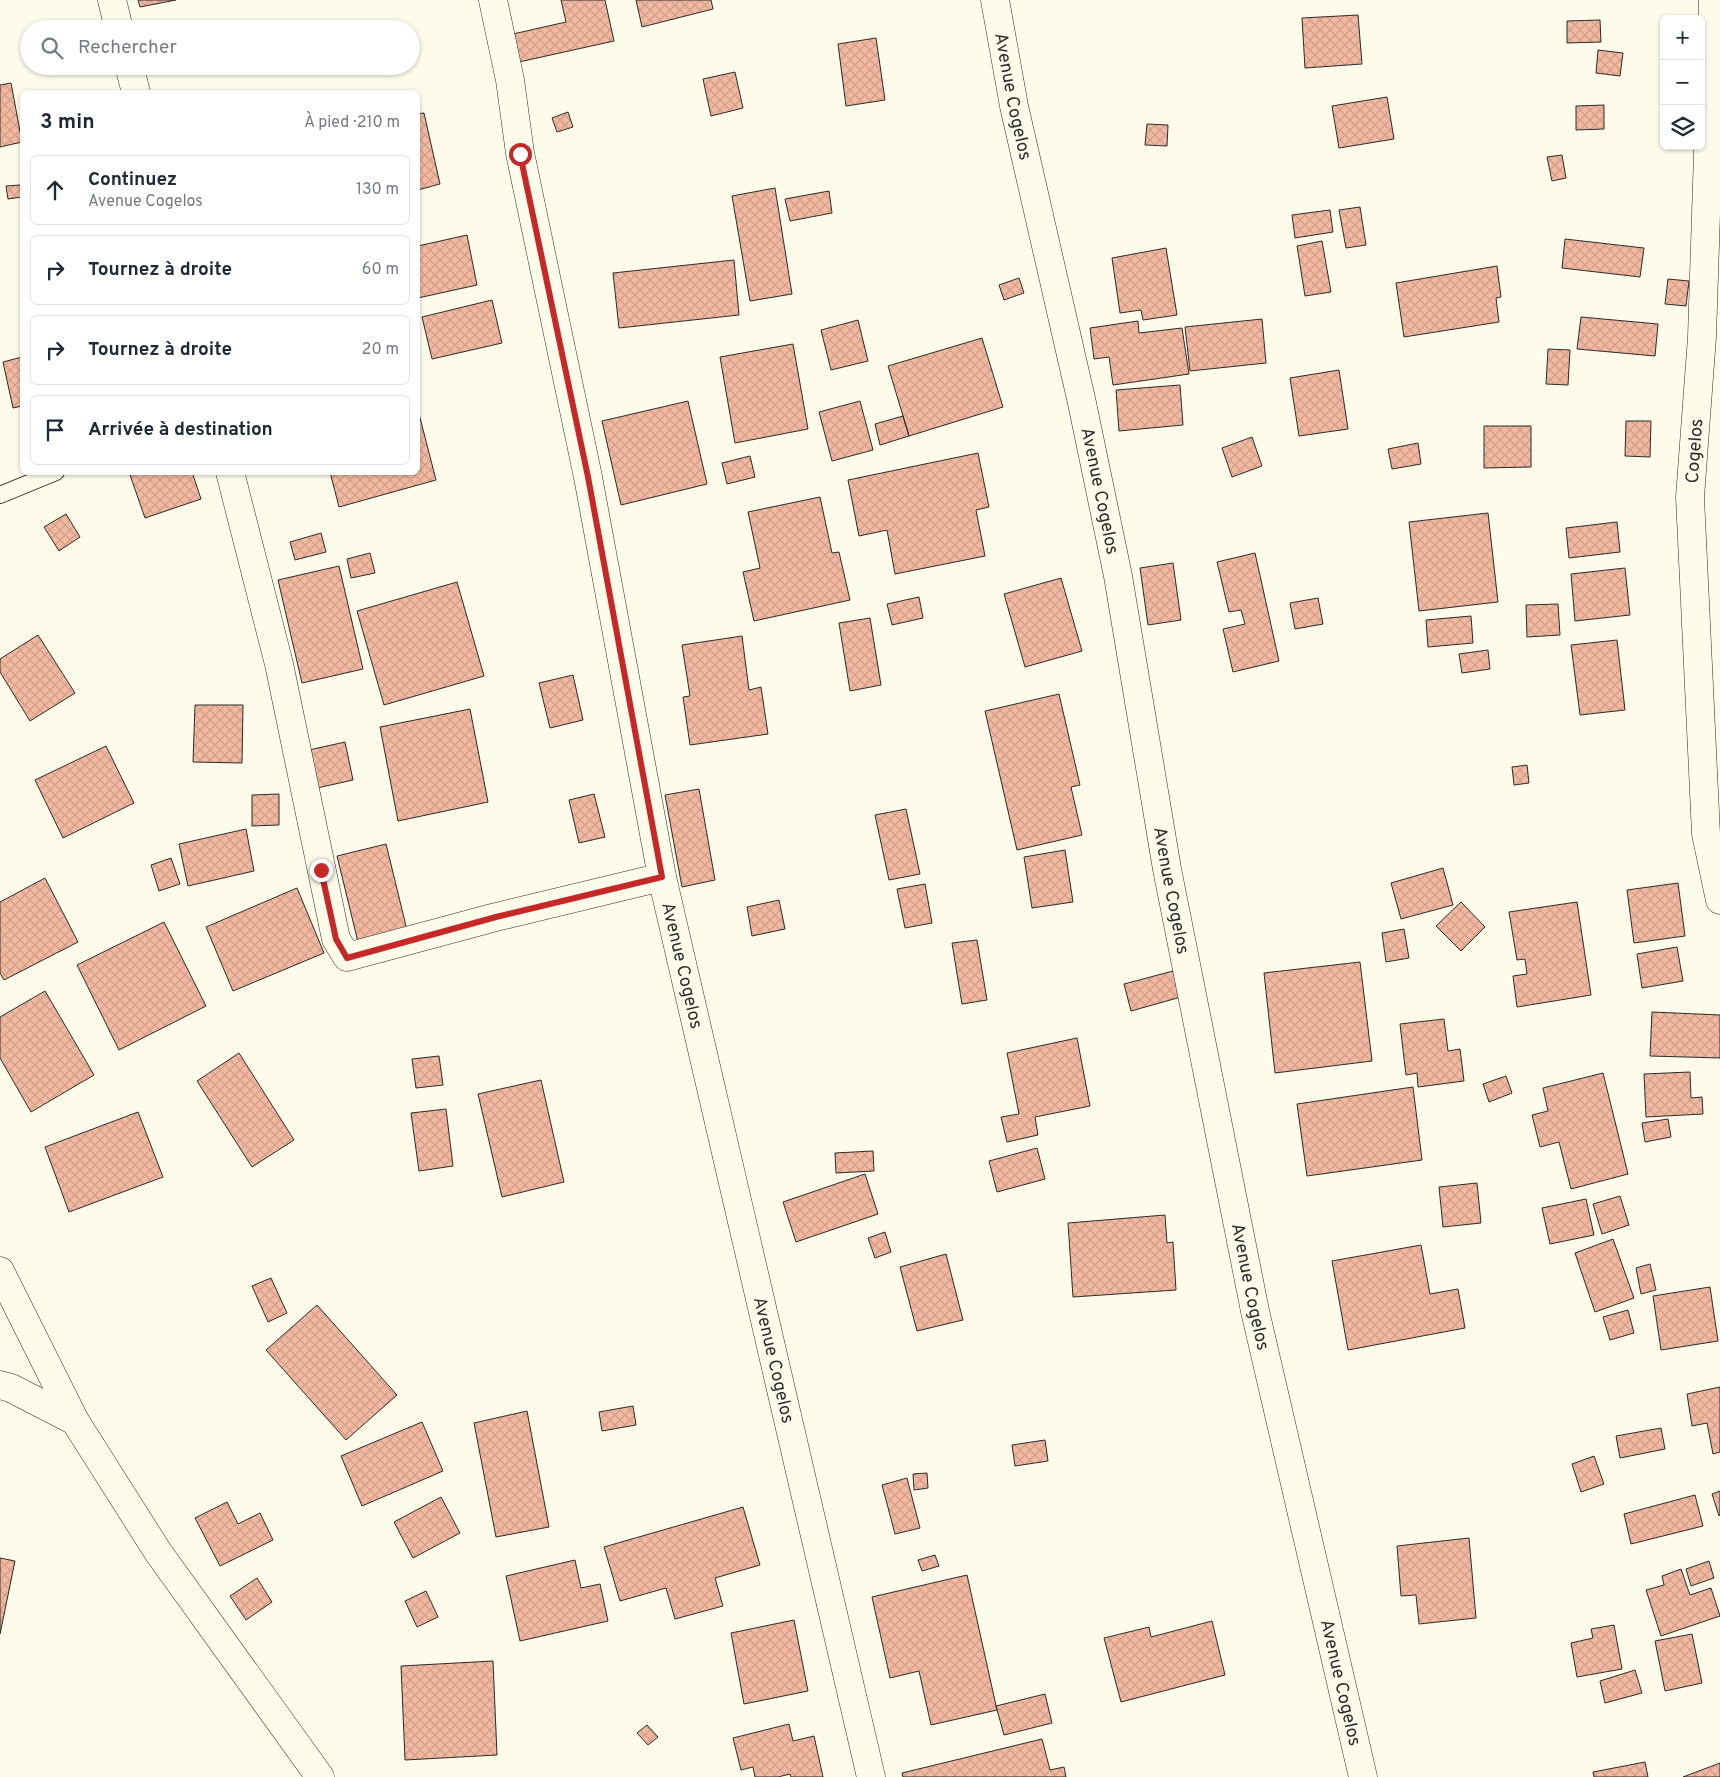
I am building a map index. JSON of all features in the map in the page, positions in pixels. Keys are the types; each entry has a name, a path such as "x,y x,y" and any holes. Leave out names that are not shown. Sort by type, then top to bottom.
{"street":[{"path":"112,0 117,20"},
{"name":"Avenue Cogelos","path":"493,0 510,80 520,154 588,477 662,877 871,1777"},
{"name":"Avenue Cogelos","path":"995,0 1014,106 1084,412 1118,576 1167,869 1256,1311 1363,1777"},
{"name":"Cogelos","path":"1713,0 1702,337 1690,497 1706,834 1720,900"},
{"path":"131,75 135,90"},
{"path":"231,475 279,664 336,939 347,958 496,917 662,877"},
{"path":"0,1271 75,1421 158,1552 320,1777"},
{"path":"0,1385 11,1388 75,1421"}],"lane":[{"path":"0,495 49,475"}],"building":[{"path":"138,0 176,0 140,7"},
{"path":"561,0 605,0 614,41 519,62 513,34 566,22"},
{"path":"636,0 711,0 713,9 642,27"},
{"path":"1358,15 1362,64 1305,68 1302,18"},
{"path":"1600,20 1601,42 1567,43 1567,21"},
{"path":"876,38 885,100 846,106 838,44"},
{"path":"1598,50 1623,53 1620,76 1596,73"},
{"path":"735,72 743,108 711,116 703,79"},
{"path":"11,83 20,131 20,142 0,147 0,85"},
{"path":"1387,97 1394,139 1339,148 1332,106"},
{"path":"1604,105 1604,129 1576,130 1576,106"},
{"path":"568,112 573,127 557,132 552,118"},
{"path":"424,113 440,184 420,189 420,114"},
{"path":"1147,124 1168,125 1167,146 1145,145"},
{"path":"1562,155 1566,178 1552,181 1547,157"},
{"path":"20,185 20,197 8,199 6,186"},
{"path":"775,188 792,294 750,301 732,196"},
{"path":"829,191 832,213 790,221 785,199"},
{"path":"1360,207 1366,245 1346,248 1339,210"},
{"path":"1330,210 1333,232 1295,238 1292,215"},
{"path":"467,235 477,285 420,298 420,246"},
{"path":"1565,239 1644,248 1640,277 1562,268"},
{"path":"1322,241 1331,292 1305,296 1297,246"},
{"path":"1166,248 1177,315 1143,320 1141,310 1120,313 1112,258"},
{"path":"734,260 739,315 619,328 613,273"},
{"path":"1497,266 1501,297 1496,298 1499,322 1404,337 1396,283"},
{"path":"1019,278 1024,293 1004,300 999,285"},
{"path":"1668,279 1689,281 1686,306 1665,304"},
{"path":"492,300 502,343 432,359 422,317"},
{"path":"1581,317 1658,324 1655,356 1577,349"},
{"path":"1262,319 1266,363 1190,371 1185,327"},
{"path":"858,320 868,361 831,370 821,330"},
{"path":"1138,321 1139,333 1182,328 1189,374 1113,385 1109,357 1094,359 1090,328"},
{"path":"982,338 1003,407 909,436 888,366"},
{"path":"793,344 808,429 735,443 720,357"},
{"path":"1548,349 1570,350 1568,385 1546,384"},
{"path":"20,358 20,406 13,408 3,362"},
{"path":"1339,370 1348,429 1299,436 1290,378"},
{"path":"1180,385 1183,425 1119,431 1116,390"},
{"path":"688,401 707,484 621,505 602,421"},
{"path":"860,401 873,450 832,461 819,412"},
{"path":"903,416 909,436 880,445 875,424"},
{"path":"420,418 436,480 339,507 331,475 420,475"},
{"path":"1626,421 1651,421 1650,457 1625,456"},
{"path":"1484,426 1531,426 1531,467 1484,468"},
{"path":"1252,437 1262,466 1232,477 1222,448"},
{"path":"1418,443 1421,464 1392,469 1388,449"},
{"path":"978,453 989,507 976,510 985,556 895,574 887,530 859,536 848,480"},
{"path":"750,456 755,477 727,484 722,463"},
{"path":"130,475 193,475 201,499 145,518"},
{"path":"820,497 832,553 839,552 850,600 754,621 743,572 760,568 748,512"},
{"path":"1488,513 1498,602 1419,611 1409,522"},
{"path":"66,514 80,537 59,551 44,527"},
{"path":"1617,522 1620,552 1569,558 1566,528"},
{"path":"321,533 326,552 295,560 290,542"},
{"path":"370,553 375,573 351,578 347,559"},
{"path":"1255,553 1279,661 1233,672 1223,629 1245,624 1241,610 1229,612 1217,562"},
{"path":"1173,563 1181,620 1148,625 1140,568"},
{"path":"339,566 363,669 302,683 278,580"},
{"path":"1625,568 1630,615 1575,621 1571,574"},
{"path":"1061,578 1082,651 1025,667 1004,594"},
{"path":"457,582 484,676 384,705 357,611"},
{"path":"919,597 923,618 892,625 887,604"},
{"path":"1318,598 1323,624 1295,629 1290,603"},
{"path":"1558,604 1560,635 1527,637 1526,605"},
{"path":"1471,616 1473,643 1428,647 1426,620"},
{"path":"870,618 881,685 850,691 839,623"},
{"path":"38,635 75,693 30,721 0,672 0,659"},
{"path":"742,636 749,690 761,687 768,734 690,745 683,697 690,696 682,645"},
{"path":"1617,640 1625,710 1580,715 1571,645"},
{"path":"1488,650 1490,669 1462,673 1459,654"},
{"path":"573,675 583,720 550,728 539,683"},
{"path":"1059,694 1080,785 1071,787 1082,835 1017,850 985,711"},
{"path":"195,705 243,705 242,763 193,762"},
{"path":"470,709 488,802 398,821 380,727"},
{"path":"345,742 353,780 317,788 309,750"},
{"path":"106,746 134,803 63,838 35,780"},
{"path":"1527,765 1529,783 1514,785 1512,767"},
{"path":"699,789 715,880 682,887 665,795"},
{"path":"279,794 279,825 252,826 252,795"},
{"path":"594,794 605,837 579,843 569,800"},
{"path":"906,809 920,874 889,880 875,815"},
{"path":"246,829 254,871 188,886 179,844"},
{"path":"386,844 407,930 358,942 337,856"},
{"path":"1065,850 1073,902 1032,908 1024,857"},
{"path":"171,858 180,884 159,891 151,865"},
{"path":"1443,868 1453,905 1401,919 1391,883"},
{"path":"45,878 78,942 4,980 0,973 0,902"},
{"path":"1678,883 1685,936 1634,943 1627,890"},
{"path":"925,884 932,923 905,928 897,889"},
{"path":"297,888 324,953 233,991 206,927"},
{"path":"779,900 785,929 752,936 747,907"},
{"path":"1461,902 1485,927 1461,951 1436,926"},
{"path":"1577,902 1591,995 1517,1007 1513,976 1527,974 1525,959 1517,960 1509,912"},
{"path":"164,922 206,1006 119,1050 77,965"},
{"path":"1404,929 1409,958 1386,962 1382,933"},
{"path":"977,940 987,1000 962,1004 952,943"},
{"path":"1677,947 1683,981 1642,988 1637,954"},
{"path":"1360,962 1372,1061 1275,1073 1264,973"},
{"path":"1173,971 1181,997 1131,1011 1124,984"},
{"path":"45,991 94,1075 31,1112 0,1058 0,1017"},
{"path":"1652,1012 1720,1015 1720,1058 1650,1056"},
{"path":"1444,1019 1448,1051 1460,1049 1464,1081 1418,1087 1417,1073 1406,1075 1400,1024"},
{"path":"1077,1038 1090,1106 1035,1117 1038,1135 1007,1142 1001,1117 1019,1114 1007,1053"},
{"path":"239,1053 294,1140 252,1167 197,1081"},
{"path":"439,1056 443,1085 416,1088 412,1059"},
{"path":"1690,1072 1691,1098 1702,1097 1703,1114 1646,1117 1644,1074"},
{"path":"1603,1073 1628,1174 1571,1189 1559,1142 1540,1147 1532,1115 1548,1111 1543,1088"},
{"path":"1506,1076 1512,1093 1489,1102 1483,1084"},
{"path":"541,1080 564,1182 502,1197 478,1094"},
{"path":"1413,1087 1422,1160 1307,1176 1297,1104"},
{"path":"446,1109 453,1166 419,1171 411,1113"},
{"path":"138,1112 163,1177 69,1212 45,1147"},
{"path":"1668,1119 1671,1137 1645,1142 1642,1123"},
{"path":"1037,1148 1045,1179 997,1192 989,1161"},
{"path":"873,1151 874,1171 836,1173 835,1153"},
{"path":"865,1174 878,1214 796,1242 783,1202"},
{"path":"1477,1183 1481,1223 1443,1227 1439,1187"},
{"path":"1620,1196 1629,1225 1602,1234 1593,1204"},
{"path":"1586,1199 1594,1235 1550,1244 1542,1208"},
{"path":"1165,1215 1167,1243 1173,1242 1176,1290 1073,1297 1068,1223"},
{"path":"885,1232 891,1252 875,1258 868,1238"},
{"path":"1613,1239 1634,1298 1595,1312 1575,1253"},
{"path":"1421,1245 1430,1294 1458,1289 1465,1328 1348,1350 1332,1261"},
{"path":"946,1254 963,1320 917,1331 900,1267"},
{"path":"1650,1264 1656,1290 1641,1294 1636,1268"},
{"path":"271,1278 287,1313 268,1322 252,1286"},
{"path":"1710,1287 1718,1341 1661,1350 1653,1296"},
{"path":"317,1305 397,1395 346,1440 266,1350"},
{"path":"1628,1310 1634,1333 1610,1340 1603,1317"},
{"path":"1720,1387 1720,1452 1713,1454 1707,1423 1692,1426 1687,1394"},
{"path":"633,1406 636,1425 602,1431 599,1412"},
{"path":"527,1411 549,1527 496,1537 474,1423"},
{"path":"422,1422 443,1471 362,1506 341,1456"},
{"path":"1661,1428 1665,1449 1620,1458 1616,1436"},
{"path":"1045,1440 1048,1461 1015,1466 1012,1445"},
{"path":"1594,1456 1604,1484 1581,1492 1572,1464"},
{"path":"927,1473 928,1488 914,1490 913,1474"},
{"path":"907,1478 920,1528 895,1534 882,1485"},
{"path":"1720,1491 1720,1515 1719,1516 1712,1494"},
{"path":"1695,1495 1703,1526 1631,1544 1624,1514"},
{"path":"441,1497 460,1533 413,1558 394,1522"},
{"path":"227,1502 238,1524 260,1513 273,1540 220,1566 195,1518"},
{"path":"743,1507 760,1565 715,1578 723,1606 675,1619 666,1588 620,1601 604,1547"},
{"path":"1469,1538 1476,1618 1419,1624 1416,1595 1401,1596 1397,1546"},
{"path":"935,1555 939,1566 922,1571 918,1560"},
{"path":"0,1558 15,1561 0,1634"},
{"path":"575,1560 581,1588 600,1584 608,1621 520,1641 506,1576"},
{"path":"1709,1561 1714,1578 1691,1586 1686,1569"},
{"path":"1681,1569 1690,1595 1711,1588 1720,1616 1661,1636 1646,1590 1664,1585 1662,1576"},
{"path":"967,1575 997,1710 931,1725 919,1671 890,1678 872,1597"},
{"path":"257,1578 272,1602 246,1620 230,1596"},
{"path":"426,1591 438,1617 417,1627 405,1601"},
{"path":"794,1620 808,1691 744,1704 731,1633"},
{"path":"1212,1621 1225,1675 1121,1702 1104,1638 1149,1627 1151,1637"},
{"path":"1614,1625 1622,1669 1577,1677 1571,1643 1593,1638 1591,1629"},
{"path":"1692,1634 1702,1683 1665,1691 1655,1641"},
{"path":"493,1661 497,1755 405,1760 401,1666"},
{"path":"1635,1670 1642,1693 1605,1703 1600,1681"},
{"path":"1045,1694 1052,1723 1004,1735 996,1706"},
{"path":"789,1724 793,1741 814,1736 823,1777 791,1777 790,1774 778,1777 755,1777 753,1767 741,1770 733,1738"},
{"path":"647,1725 658,1737 648,1745 637,1733"},
{"path":"1042,1739 1050,1770 1064,1767 1066,1777 903,1777 902,1773"},
{"path":"1645,1762 1648,1777 1594,1777 1593,1772"},
{"path":"1720,1763 1720,1777 1683,1777"}],"route":[{"path":"321,870 336,939 347,958 496,917 662,877 588,477 520,154"}]}
